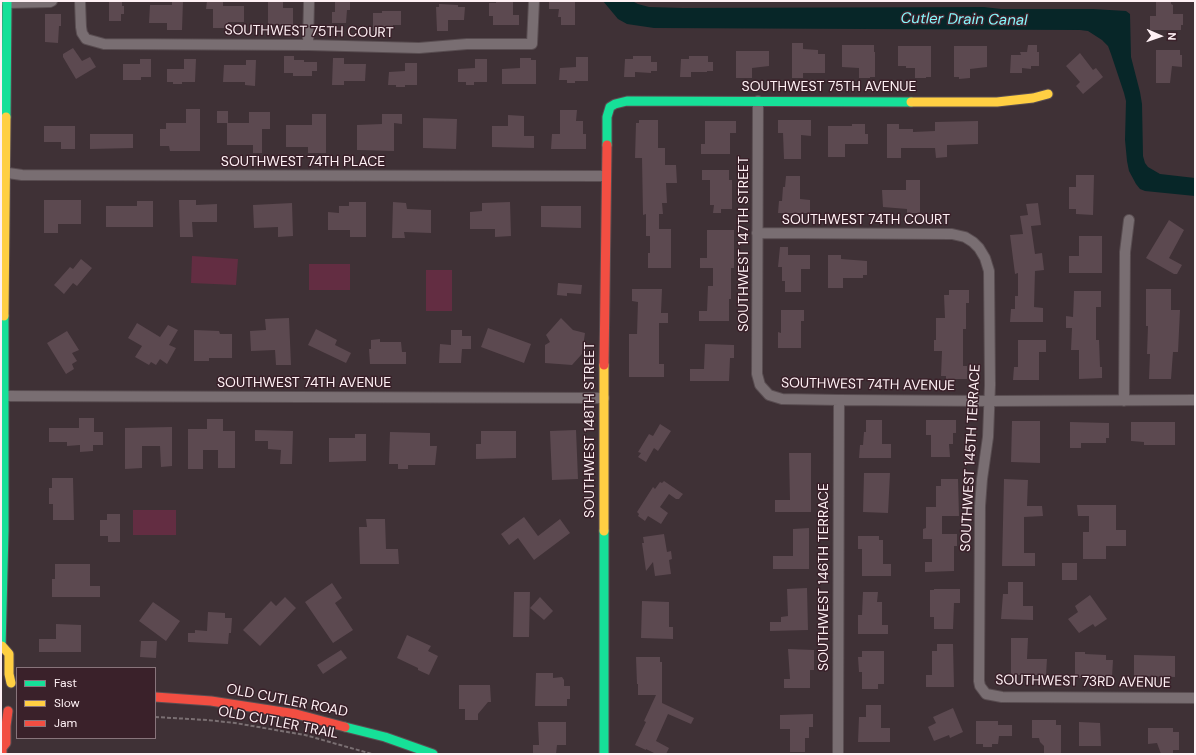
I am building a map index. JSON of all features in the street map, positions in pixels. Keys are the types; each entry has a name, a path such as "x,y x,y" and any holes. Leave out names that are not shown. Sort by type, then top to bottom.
{"street":[{"path":"15,687 9,674 9,654 1,647 3,173 7,2 52,1"},
{"name":"SOUTHWEST 75TH COURT","path":"80,1 82,33 86,39 104,44 308,45 419,48 474,44 532,44 534,1"},
{"path":"308,45 309,1"},
{"name":"SOUTHWEST 75TH AVENUE","path":"610,107 619,102 627,101 997,102 1033,98 1048,94"},
{"name":"SOUTHWEST 147TH STREET","path":"758,101 757,371 761,387"},
{"name":"SOUTHWEST 148TH STREET","path":"604,754 604,398 606,176 607,117 610,107"},
{"name":"SOUTHWEST 74TH PLACE","path":"3,173 22,175 606,176"},
{"path":"1124,401 1125,252 1129,220"},
{"name":"SOUTHWEST 74TH COURT","path":"757,233 948,234 966,237 972,242"},
{"name":"SOUTHWEST 145TH TERRACE","path":"972,242 982,252 989,271 990,401 988,437 980,506 979,681"},
{"name":"SOUTHWEST 74TH AVENUE","path":"761,387 769,395 779,399 990,401 1195,400"},
{"name":"SOUTHWEST 74TH AVENUE","path":"3,396 604,398"},
{"name":"SOUTHWEST 146TH TERRACE","path":"838,754 840,400"},
{"path":"1,680 15,687"},
{"name":"SOUTHWEST 73RD AVENUE","path":"979,681 980,686 986,694 1002,697 1195,698"},
{"name":"OLD CUTLER ROAD","path":"156,697 211,701 296,714 385,737 433,754"},
{"path":"1,750 6,743 4,712 13,708 16,704"}],"path":[{"name":"OLD CUTLER TRAIL","path":"156,717 235,723 305,735 372,754"}],"shaded area":[{"path":"192,256 238,259 236,285 191,283"},
{"path":"309,264 350,264 350,290 309,290"},
{"path":"426,270 452,270 452,311 426,311"},
{"path":"133,510 176,510 176,535 133,535"}],"water":[{"name":"Cutler Drain Canal","path":"603,1 632,1 649,7 683,8 984,7 1001,9 1093,9 1126,11 1130,14 1131,57 1142,104 1143,156 1145,163 1148,167 1160,174 1195,178 1195,196 1145,191 1140,189 1136,184 1129,171 1127,161 1125,140 1126,101 1124,93 1108,46 1088,31 654,28 627,24 618,19"}],"building":[{"path":"109,1 122,1 122,6 124,6 124,14 121,14 121,21 109,21"},
{"path":"172,1 183,1 182,30 167,30 167,23 149,23 150,5 172,5"},
{"path":"207,1 223,1 223,6 244,6 244,22 228,22 229,28 213,28 213,9 206,9"},
{"path":"268,1 283,1 283,8 293,8 293,25 268,24"},
{"path":"335,1 350,2 350,10 347,10 346,23 332,23 332,12 335,12"},
{"path":"496,1 513,1 513,15 519,15 519,25 493,25 493,16 489,16 489,3 496,3"},
{"path":"549,1 575,1 575,25 561,25 561,17 558,17 559,9 549,9"},
{"path":"1156,1 1171,1 1171,4 1173,5 1173,14 1183,14 1183,25 1181,25 1181,30 1150,30 1150,16 1156,16"},
{"path":"439,4 465,7 464,20 448,20 448,31 437,31 436,7 439,7"},
{"path":"382,11 401,11 401,25 384,27 384,31 373,31 373,13 382,13"},
{"path":"45,14 61,14 61,26 59,26 58,43 45,42"},
{"path":"792,43 803,43 803,49 818,50 818,54 825,54 825,73 803,73 803,78 792,78"},
{"path":"842,45 874,45 875,77 859,78 859,68 842,67"},
{"path":"1028,45 1037,45 1037,52 1039,52 1039,66 1031,66 1031,69 1022,68 1022,73 1010,73 1011,55 1021,55 1020,52 1027,52"},
{"path":"898,46 931,46 931,77 915,78 915,68 898,66"},
{"path":"954,46 987,46 987,67 970,69 970,78 959,79 959,77 954,77"},
{"path":"73,48 82,61 90,57 96,67 76,79 63,57 63,54"},
{"path":"1156,50 1180,50 1180,55 1182,55 1182,67 1172,66 1170,83 1156,83"},
{"path":"736,51 769,51 769,66 752,68 752,78 736,78"},
{"path":"1080,53 1093,70 1096,68 1103,77 1083,94 1076,86 1080,82 1066,66"},
{"path":"284,56 294,56 294,60 304,60 304,62 317,62 317,71 312,71 312,76 293,76 293,73 284,73"},
{"path":"633,56 651,56 651,62 657,62 657,71 651,71 651,73 635,72 635,77 624,77 625,59 633,59"},
{"path":"689,56 708,56 708,62 713,62 713,71 691,72 691,77 680,77 681,59 689,59"},
{"path":"576,57 588,57 588,81 575,81 575,83 567,83 567,80 559,80 560,68 576,67"},
{"path":"333,58 344,58 344,64 366,64 365,81 344,81 344,85 332,85"},
{"path":"520,58 531,58 531,60 536,60 536,84 502,84 502,69 520,68"},
{"path":"140,59 151,59 151,77 141,77 141,80 123,80 123,64 140,64"},
{"path":"184,59 196,59 195,82 173,84 173,82 167,82 167,69 184,69"},
{"path":"475,59 487,59 487,82 474,82 474,85 466,85 466,82 458,82 458,69 475,68"},
{"path":"246,60 256,60 255,86 245,85 245,82 223,82 224,65 246,65"},
{"path":"405,63 417,63 417,85 396,87 396,85 388,85 389,72 405,71"},
{"path":"186,109 200,109 200,151 170,151 169,146 160,146 160,129 166,129 166,123 186,123"},
{"path":"560,110 577,110 576,121 583,121 583,134 586,134 586,149 551,149 552,134 560,134"},
{"path":"217,111 228,111 228,123 217,123"},
{"path":"249,112 270,112 270,129 262,129 262,153 253,153 253,145 227,145 227,123 249,123"},
{"path":"312,114 326,114 326,153 308,153 308,147 286,147 286,125 312,125"},
{"path":"382,114 402,114 402,124 394,123 394,151 357,150 357,125 382,124"},
{"path":"508,115 524,116 524,136 534,136 534,148 492,147 492,126 508,126"},
{"path":"423,118 457,119 456,149 423,148"},
{"path":"639,120 658,120 658,148 665,148 665,165 676,165 677,183 666,183 667,203 662,203 663,214 659,214 659,229 671,229 671,268 648,268 650,236 646,236 646,214 643,215 642,158 635,158 636,123 639,123"},
{"path":"778,120 811,120 811,136 801,135 801,159 784,159 783,133 778,133"},
{"path":"705,121 736,121 736,133 730,133 730,154 701,154 701,144 705,144"},
{"path":"978,121 978,144 947,145 947,157 936,158 935,148 901,148 901,158 887,158 887,124 899,124 899,129 913,129 913,132 935,131 935,122"},
{"path":"852,124 865,124 865,134 868,134 868,144 845,144 845,157 828,157 828,126 852,126"},
{"path":"44,126 75,126 75,149 61,149 61,142 44,142"},
{"path":"90,134 133,134 133,148 90,149"},
{"path":"702,170 729,170 729,180 732,180 732,209 721,209 721,213 713,213 714,205 710,205 710,180 702,180"},
{"path":"1076,175 1094,175 1093,215 1076,214 1076,209 1069,209 1069,187 1076,187"},
{"path":"786,176 800,176 800,199 810,200 810,213 778,213 779,201 782,201 783,187 785,187"},
{"path":"906,180 920,180 920,213 907,213 907,209 883,207 882,190 906,190"},
{"path":"44,200 81,200 81,224 58,224 58,233 44,233"},
{"path":"179,200 196,200 196,205 217,204 217,222 192,222 193,237 180,237"},
{"path":"137,201 153,201 153,227 106,227 106,206 137,206"},
{"path":"349,202 366,202 366,237 350,237 350,230 328,230 328,212 339,213 339,206 349,206"},
{"path":"393,202 406,203 407,209 431,210 431,233 404,232 405,238 392,238"},
{"path":"510,202 511,236 495,237 495,229 470,229 470,212 482,211 482,203"},
{"path":"292,203 293,236 278,237 278,227 254,228 253,205"},
{"path":"1038,203 1041,225 1031,226 1035,254 1042,253 1044,270 1035,271 1034,307 1043,308 1043,322 1010,322 1011,309 1015,309 1015,296 1018,296 1018,273 1015,274 1010,235 1023,234 1020,216 1028,215 1026,204"},
{"path":"541,206 581,206 581,228 541,227"},
{"path":"1169,220 1184,230 1169,258 1182,265 1177,274 1174,274 1146,258"},
{"path":"707,230 734,230 734,268 731,268 729,321 699,321 699,311 707,311 708,286 713,286 713,268 700,268 700,258 707,258"},
{"path":"1079,236 1102,236 1102,273 1069,273 1069,256 1079,256"},
{"path":"780,247 788,247 788,255 810,255 810,269 801,269 801,292 785,292 785,281 782,281 782,267 778,267"},
{"path":"828,255 841,255 841,259 867,261 867,275 863,275 863,278 843,278 843,288 828,288"},
{"path":"81,259 92,268 77,286 73,283 64,294 54,285 70,267 73,269"},
{"path":"558,283 582,285 581,294 567,293 567,296 557,295"},
{"path":"632,289 662,289 661,313 668,313 668,323 659,323 659,364 664,364 664,377 629,377 629,334 637,334 638,302 632,301"},
{"path":"1146,289 1171,289 1171,310 1180,310 1178,352 1173,352 1171,379 1149,379 1150,354 1147,354 1148,326 1146,326"},
{"path":"949,290 969,290 969,303 966,303 966,329 963,329 963,366 967,366 967,379 946,379 946,376 941,376 942,351 934,351 934,340 936,340 936,318 945,318 944,295 949,295"},
{"path":"1074,291 1101,291 1101,307 1096,307 1096,340 1099,340 1102,378 1079,379 1079,350 1071,350 1072,328 1066,328 1066,316 1073,317"},
{"path":"781,310 804,310 804,321 801,321 801,348 778,348 778,332 781,333"},
{"path":"289,318 291,365 276,365 275,350 251,351 250,331 266,330 265,319"},
{"path":"561,318 573,330 585,333 582,354 572,365 545,363 545,345 550,342 546,335"},
{"path":"137,323 160,337 168,325 178,330 169,345 176,348 167,364 160,359 156,365 151,362 149,365 135,357 142,346 128,338"},
{"path":"488,328 531,344 524,363 481,347"},
{"path":"316,329 337,340 335,345 351,353 346,363 308,345"},
{"path":"194,330 219,331 220,334 232,334 232,358 209,358 209,361 194,361"},
{"path":"451,330 462,330 462,336 471,336 471,349 462,349 461,363 439,363 440,344 451,345"},
{"path":"67,331 79,350 72,353 77,361 72,364 74,369 66,374 47,343"},
{"path":"380,339 380,342 401,342 402,352 406,352 406,364 370,364 369,349 371,349 371,340"},
{"path":"1018,340 1046,340 1046,352 1039,352 1039,380 1013,380 1014,367 1018,367"},
{"path":"705,344 734,345 734,358 730,358 729,381 690,381 690,369 704,369"},
{"path":"79,418 94,418 94,432 103,432 103,445 93,445 93,451 80,452 80,445 67,446 67,442 49,442 49,428 79,428"},
{"path":"207,419 223,419 223,431 235,431 235,468 218,468 218,450 203,450 203,469 188,469 188,429 207,429"},
{"path":"866,420 882,420 882,444 891,444 891,458 859,458 860,445 863,445 864,432 866,432"},
{"path":"926,420 956,420 956,433 953,433 953,444 949,444 950,457 931,457 931,435 926,435"},
{"path":"1012,421 1040,421 1040,463 1011,462"},
{"path":"1070,422 1109,423 1109,438 1106,438 1106,443 1081,443 1081,448 1070,448"},
{"path":"1131,422 1175,422 1175,445 1144,445 1144,442 1131,441"},
{"path":"660,424 671,431 658,451 654,448 646,462 638,457 641,453 638,452 649,434 653,436"},
{"path":"172,427 172,466 161,467 160,446 142,446 142,468 125,469 125,428"},
{"path":"255,430 293,431 292,464 280,464 281,450 268,449 268,441 255,441"},
{"path":"576,430 578,479 552,480 550,431"},
{"path":"481,431 516,431 516,458 476,459 476,444 481,444"},
{"path":"390,432 430,433 430,446 437,446 435,465 408,465 408,469 398,469 398,464 389,464"},
{"path":"355,434 366,434 366,461 329,462 329,438 355,438"},
{"path":"789,453 811,453 811,512 775,512 775,500 790,500"},
{"path":"864,473 890,473 888,513 863,512"},
{"path":"52,478 73,478 74,520 53,520 53,504 49,504 49,488 52,488"},
{"path":"941,479 958,479 959,516 942,516 942,534 957,534 957,546 954,546 954,571 925,572 925,562 932,562 932,539 923,539 923,529 926,528 926,507 936,507 936,486 941,486"},
{"path":"1004,479 1028,480 1027,506 1042,506 1043,516 1024,517 1024,553 1035,553 1035,566 1002,566"},
{"path":"664,481 683,494 679,499 676,499 669,494 660,507 668,513 661,524 648,516 645,521 638,516 639,514 637,512 653,487 655,489 660,482 662,483"},
{"path":"1077,505 1116,505 1116,530 1126,530 1126,546 1106,546 1106,559 1083,559 1083,532 1089,532 1089,516 1078,516"},
{"path":"107,514 120,514 120,542 108,542 108,536 100,536 100,520 107,520"},
{"path":"524,517 538,536 560,519 570,533 534,560 518,538 509,545 501,534"},
{"path":"366,519 385,519 386,549 398,549 399,564 360,564 359,527 367,527"},
{"path":"809,528 809,569 773,569 773,556 793,556 793,529"},
{"path":"664,534 667,552 671,551 672,559 669,560 671,574 655,576 653,562 646,571 642,543 644,543 643,537"},
{"path":"858,536 879,536 879,540 883,540 883,564 891,564 891,576 862,576 862,549 858,549"},
{"path":"1062,563 1077,563 1077,580 1062,580"},
{"path":"55,564 90,564 90,586 100,586 100,597 52,597 52,579 55,579"},
{"path":"1008,582 1023,582 1023,606 1033,606 1033,620 1001,619 1003,594 1008,594"},
{"path":"332,583 342,598 335,603 353,630 333,643 305,602"},
{"path":"807,588 808,630 770,631 770,622 781,622 781,617 788,616 787,589"},
{"path":"960,589 960,603 954,603 953,629 934,629 934,617 930,617 930,590"},
{"path":"514,592 530,592 529,637 513,637"},
{"path":"863,592 878,592 877,602 882,602 882,625 888,625 888,634 858,634 858,615 862,615"},
{"path":"1090,595 1107,619 1095,627 1093,624 1079,633 1068,619 1078,612 1075,606"},
{"path":"285,597 296,608 260,646 243,630 271,601 276,606"},
{"path":"540,597 553,611 544,620 530,608"},
{"path":"642,601 669,602 669,627 673,627 673,639 641,638"},
{"path":"153,602 180,621 166,641 139,621"},
{"path":"208,612 225,613 225,618 232,618 231,633 229,633 228,644 188,642 188,633 195,633 195,630 207,631"},
{"path":"56,624 81,625 81,652 39,652 39,639 56,639"},
{"path":"407,635 431,646 428,651 438,656 429,675 397,658"},
{"path":"1011,638 1028,638 1027,659 1047,659 1046,675 1011,675"},
{"path":"141,641 157,641 156,658 140,657"},
{"path":"937,644 953,644 954,687 926,687 926,675 932,675 932,651 937,651"},
{"path":"788,649 814,650 814,670 810,670 810,688 784,688 784,679 790,679"},
{"path":"341,650 347,658 323,674 317,665"},
{"path":"862,651 884,651 884,684 878,684 878,689 862,689 862,672 859,672 858,657 862,657"},
{"path":"1075,652 1106,655 1106,660 1113,660 1112,677 1075,678"},
{"path":"1134,655 1175,656 1175,677 1134,676"},
{"path":"636,657 660,657 660,662 662,662 662,703 694,718 691,724 668,714 656,741 669,748 666,754 656,754 635,745 646,722 644,721 656,695 638,695"},
{"path":"536,673 553,673 553,678 562,677 564,680 564,686 570,686 570,699 567,699 567,706 535,706"},
{"path":"459,685 490,685 491,702 488,702 478,714 478,720 465,720 465,709 459,709"},
{"path":"866,705 881,705 881,728 890,728 890,742 858,742 859,717 866,717"},
{"path":"953,708 963,732 950,738 949,735 934,741 928,727 936,723 933,717"},
{"path":"813,714 813,727 809,727 809,738 805,738 805,752 790,752 790,729 780,729 780,715"},
{"path":"1032,720 1056,720 1056,725 1061,725 1061,754 1044,754 1044,746 1040,742 1039,738 1032,738"},
{"path":"976,721 998,721 998,725 1012,725 1012,736 999,736 998,744 992,744 992,747 983,747 983,744 976,744"},
{"path":"538,722 566,722 566,745 557,745 556,754 533,754 533,745 539,745"},
{"path":"1079,722 1100,723 1101,746 1079,746"},
{"path":"1148,728 1173,728 1173,732 1179,732 1179,750 1173,750 1173,754 1161,754 1157,743 1148,744"}],"traffic: fast":[{"path":"6,117 7,1"},
{"path":"607,145 607,117 610,107 627,101 911,102"},
{"path":"1,648 4,531 4,316"},
{"path":"604,531 604,754"},
{"path":"345,727 385,737 433,754"}],"traffic: slow":[{"path":"911,102 997,102 1033,98 1048,94"},
{"path":"4,316 6,117"},
{"path":"604,365 604,531"},
{"path":"2,646 9,654 9,674 11,683"}],"traffic: jam":[{"path":"604,365 607,145"},
{"path":"156,697 211,701 296,714 345,727"},
{"path":"2,754 2,748 6,743 8,711"}]}
